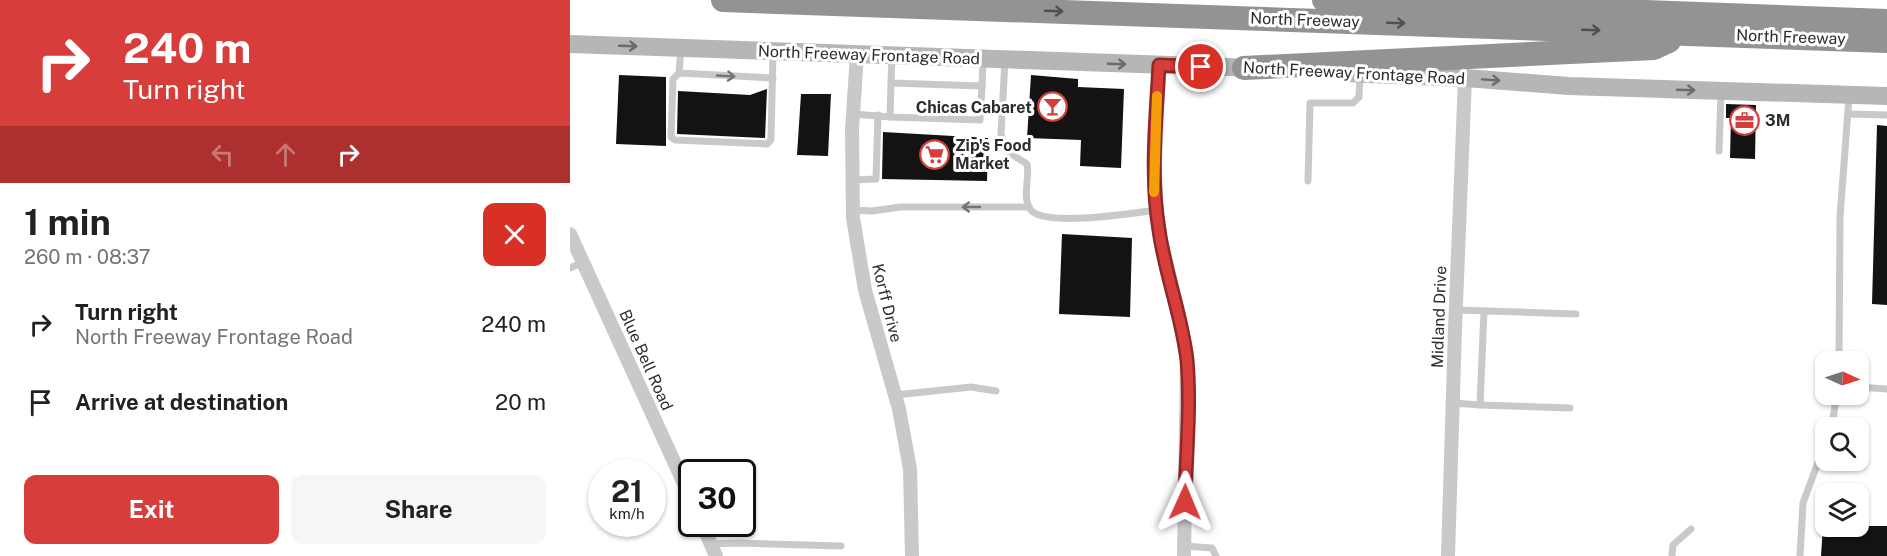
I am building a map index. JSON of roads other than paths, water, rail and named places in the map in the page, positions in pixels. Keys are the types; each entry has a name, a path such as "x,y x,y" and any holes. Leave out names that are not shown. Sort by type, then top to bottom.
{"highway":[{"name":"North Freeway","path":"723,0 1887,41"},
{"name":"North Freeway","path":"1324,0 1887,21"},
{"path":"1244,68 1654,48 1687,33"}],"main road":[{"name":"North Freeway Frontage Road","path":"570,44 1244,68 1465,78 1569,86 1887,96"}],"street":[{"name":"Korff Drive","path":"856,55 852,210 865,291 895,395 910,469 912,556"},
{"path":"1159,65 1154,190 1159,232 1181,324 1187,361 1184,551"},
{"name":"Midland Drive","path":"1448,556 1465,78"},
{"name":"Blue Bell Road","path":"570,234 577,265 678,472"}],"lane":[{"path":"681,48 679,73 673,79 671,136 675,141 767,144 771,140 773,52"},
{"path":"890,117 892,56"},
{"path":"853,114 980,120 983,59"},
{"path":"1005,60 1001,134 1008,152 1027,164 1027,204 1039,217 1115,217 1156,210"},
{"path":"679,73 773,78"},
{"path":"1308,181 1310,103 1353,103 1359,97 1360,74"},
{"path":"891,83 982,86"},
{"path":"1719,151 1721,91"},
{"path":"1839,351 1840,217 1849,94"},
{"path":"1848,114 1887,115"},
{"path":"851,180 876,179 878,115"},
{"path":"852,210 872,211 900,207 1029,207"},
{"path":"1456,310 1576,314"},
{"path":"1480,405 1484,311"},
{"path":"895,395 970,387 996,391"},
{"path":"1869,388 1887,389"},
{"path":"1453,403 1570,408"},
{"path":"1800,556 1803,503 1815,471"},
{"path":"1672,556 1673,545 1691,529"},
{"path":"714,550 737,543 841,546"},
{"path":"1184,551 1212,548 1216,556"}],"place":[{"name":"Chicas Cabaret","path":"1053,107"},
{"name":"3M","path":"1744,120"},
{"name":"Zip's Food Market","path":"934,154"}]}
